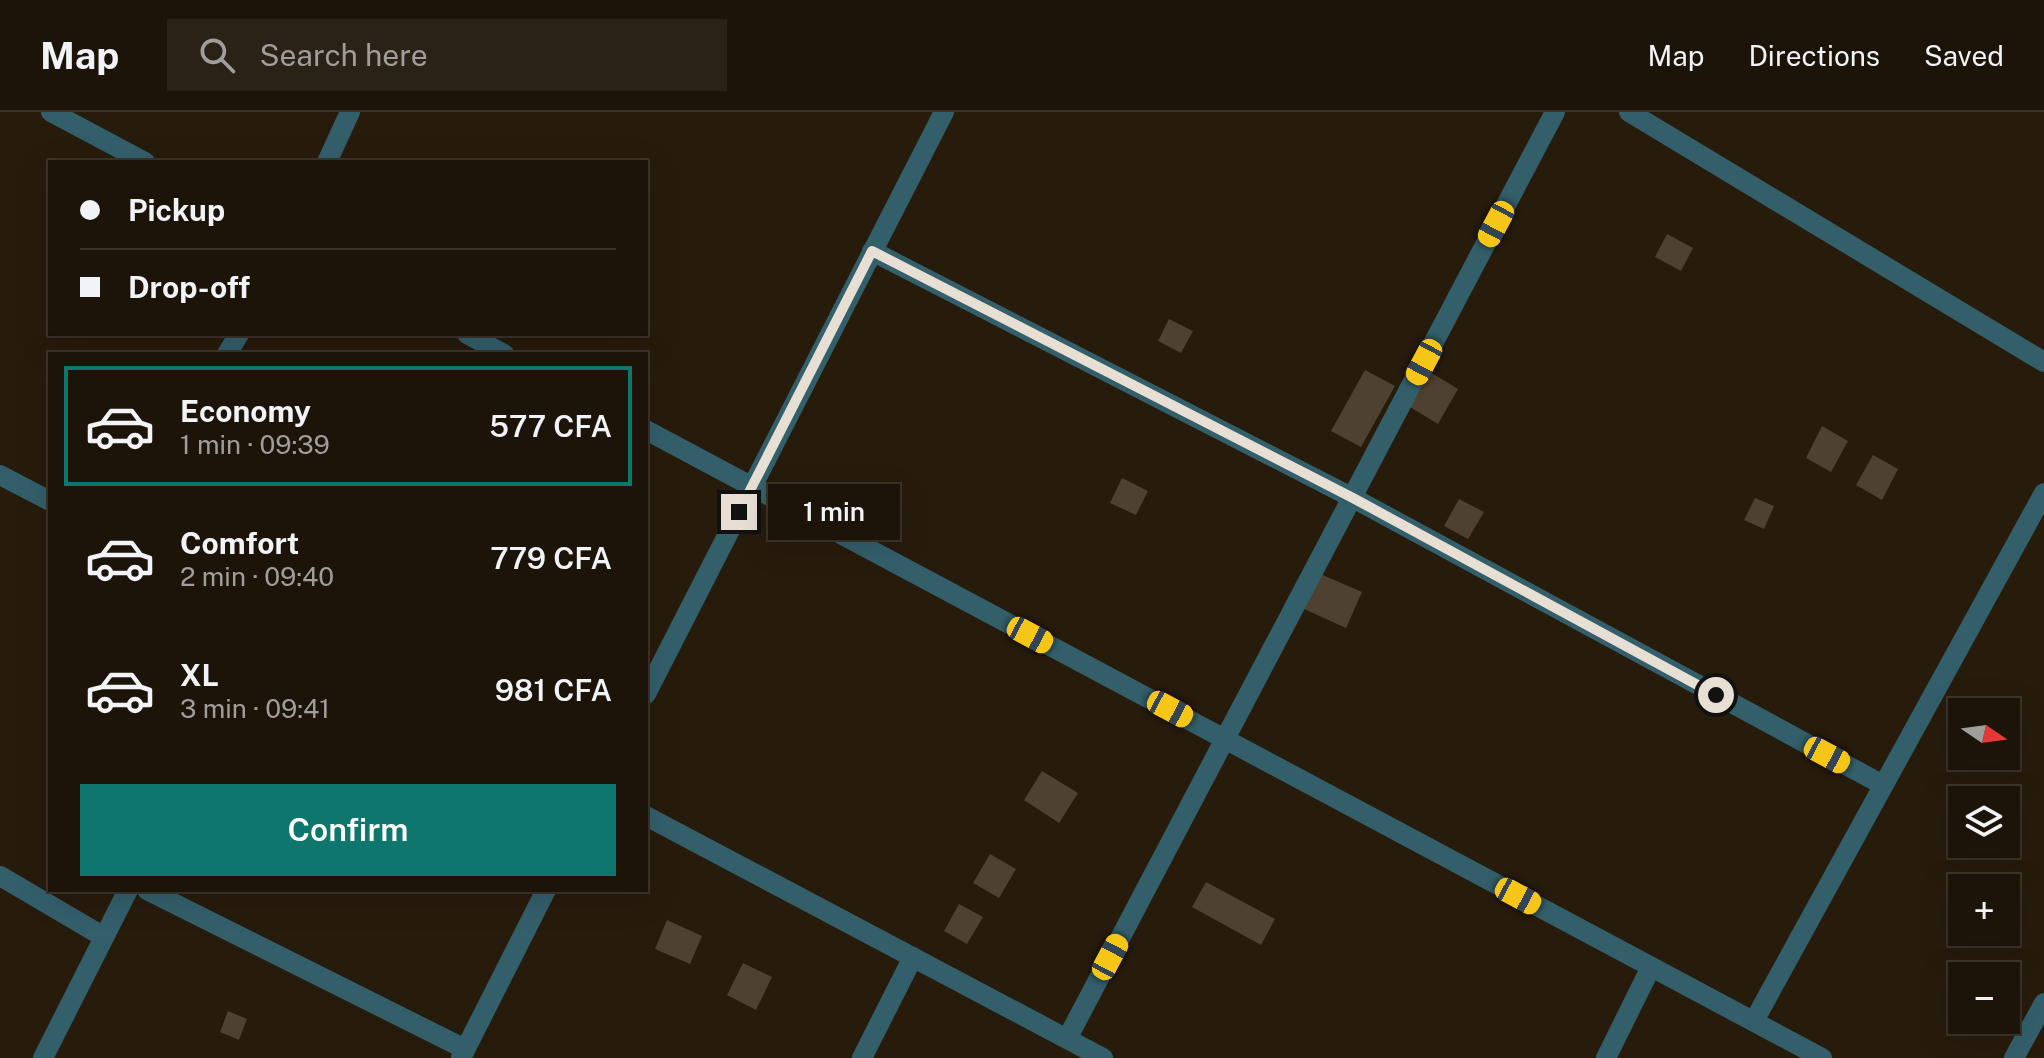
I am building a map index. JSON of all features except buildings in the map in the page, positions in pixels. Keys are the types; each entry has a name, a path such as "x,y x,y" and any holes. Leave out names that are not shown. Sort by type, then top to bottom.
{"street":[{"path":"51,112 141,160"},
{"path":"328,160 350,112"},
{"path":"648,690 944,112"},
{"path":"1067,1039 1555,112"},
{"path":"1629,112 2044,362"},
{"path":"872,251 1353,498 1883,785"},
{"path":"471,336 500,352"},
{"path":"648,431 1822,1058"},
{"path":"0,475 48,500"},
{"path":"1754,1021 2044,493"},
{"path":"648,817 1103,1058"},
{"path":"0,876 104,937"},
{"path":"43,1058 127,892"},
{"path":"151,892 463,1053 545,892"},
{"path":"862,1058 913,957"},
{"path":"1606,1058 1651,967"},
{"path":"2014,1058 2044,1003"}],"route":[{"path":"739,512 872,251 1353,498 1716,695"}]}
